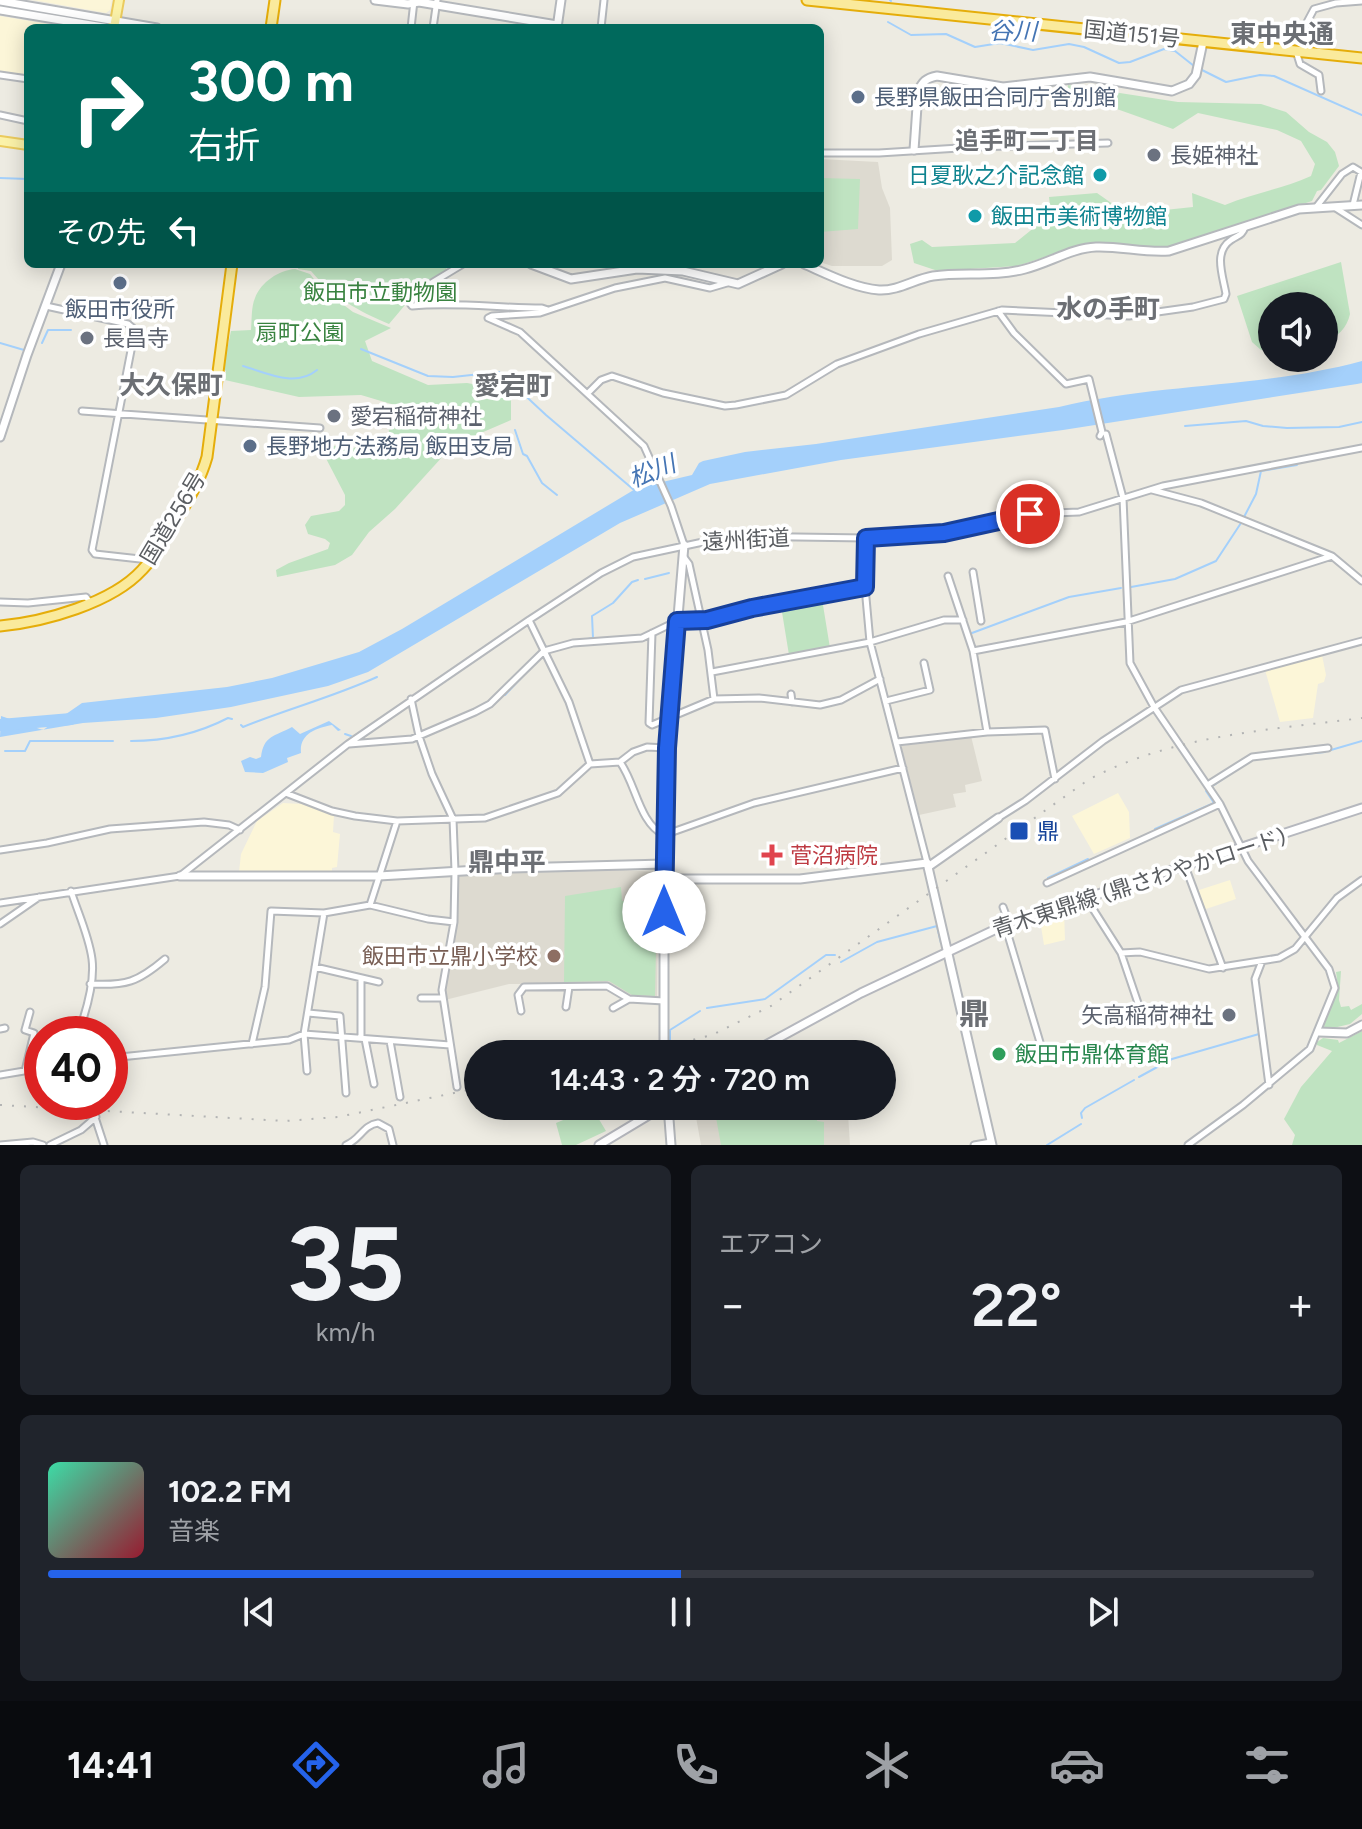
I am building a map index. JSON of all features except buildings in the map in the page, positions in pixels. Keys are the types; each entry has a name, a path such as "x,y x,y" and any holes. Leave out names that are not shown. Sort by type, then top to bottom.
{"highway":[{"path":"272,24 275,0"},
{"name":"国道151号","path":"807,0 1362,58"},
{"name":"国道256号","path":"0,626 43,620 90,602 123,587 152,558 196,487 207,457 231,268"}],"main road":[{"path":"113,24 119,0"},
{"path":"0,141 24,144"}],"street":[{"path":"375,0 437,3 547,24"},
{"path":"557,24 561,0"},
{"path":"601,24 604,0"},
{"path":"0,1 104,24"},
{"path":"1321,91 1319,75 1300,64 1306,24 1314,9 1321,6 1362,1"},
{"path":"411,24 414,2"},
{"path":"434,24 437,3"},
{"path":"0,10 99,24"},
{"path":"914,150 918,92 928,78 937,76 1003,87 1090,77 1172,91 1189,84 1197,72 1203,42"},
{"path":"0,75 24,78"},
{"path":"0,115 24,120"},
{"path":"824,153 1108,143"},
{"path":"814,268 879,290 931,276 1017,271 1096,247 1150,253 1169,251 1299,209 1357,205 1361,172 1353,167 1342,174 1317,206"},
{"path":"1333,206 1362,225"},
{"path":"588,393 601,380 612,376 663,393 725,406 779,398 841,362 919,334 998,311 1129,316 1193,307 1224,299 1226,294 1219,256 1223,247 1243,233 1245,227"},
{"path":"0,437 60,268"},
{"path":"456,268 420,290 409,302 412,306 439,304 542,308 548,311 615,288 654,280 675,279 710,288 747,282 774,268"},
{"path":"542,268 571,279 637,269 683,271 727,283"},
{"path":"46,306 132,326 135,336 92,550 95,554 152,558"},
{"name":"遠州街道","path":"548,311 488,318 520,332 644,446 671,506 684,545 751,535 866,538 944,533 1030,514 1079,512 1149,489 1362,448"},
{"path":"998,311 1014,333 1066,384 1089,379 1091,382 1123,498 1130,663 1154,707 1209,784 1248,861 1329,969 1334,981 1335,988 1319,1032 1304,1057 1188,1145"},
{"path":"82,411 320,428"},
{"path":"1149,489 1201,503 1332,556 1362,581"},
{"path":"866,538 865,587 870,642 927,865 992,1143 974,1145"},
{"path":"180,876 348,744 529,620 612,567 633,557 684,545 667,748 664,1040"},
{"path":"682,555 689,564 712,672 714,699"},
{"path":"973,651 1126,622 1332,556"},
{"path":"973,572 981,621"},
{"path":"948,576 973,651 987,732"},
{"path":"348,744 392,743 419,736 487,707 544,651 573,643 642,638 677,621 700,621 741,610 865,587"},
{"path":"0,602 28,603 86,597 90,602"},
{"path":"529,620 569,702 590,764"},
{"path":"712,672 870,642 944,620 963,620"},
{"path":"652,633 649,723 652,725 714,699 759,698 820,705 841,700 880,679"},
{"path":"664,879 800,879 927,865 1055,779 1103,741 1192,686 1362,641"},
{"path":"886,701 930,690 924,663"},
{"path":"791,694 792,702"},
{"path":"411,699 432,774 453,819 454,922 442,990 457,1087"},
{"path":"897,742 987,732 1045,730 1055,779"},
{"path":"287,793 332,811 397,821 485,818 550,797 567,787 590,764 620,762 633,752 647,747 667,748"},
{"path":"1209,784 1252,757 1328,748"},
{"path":"620,762 651,823 664,835"},
{"path":"664,835 754,803 903,768"},
{"path":"1047,883 1220,804"},
{"name":"青木東鼎線 (鼎さわやかロード)","path":"774,1040 830,1009 1007,924 1362,808"},
{"path":"370,905 397,821"},
{"path":"0,850 110,829 204,822 229,825 240,830"},
{"path":"0,903 180,876 379,876 664,864"},
{"path":"1185,866 1223,968"},
{"path":"1121,953 1140,952 1202,968 1223,968 1279,958 1305,939 1337,898 1362,880"},
{"path":"71,891 92,957 85,1016"},
{"path":"0,924 40,896"},
{"path":"1085,898 1121,953 1141,1012"},
{"path":"252,1044 265,987 271,911 324,913 370,905 454,922"},
{"path":"1003,907 1042,1049"},
{"path":"307,1071 304,1034 324,913"},
{"path":"90,984 136,981 165,959"},
{"path":"1262,960 1255,979 1269,1085"},
{"path":"315,967 379,982"},
{"path":"361,978 363,1039 374,1084"},
{"path":"521,1011 518,995 524,987 607,986 629,999 664,1001"},
{"path":"566,1007 569,987"},
{"path":"421,998 443,998"},
{"path":"613,1008 629,999"},
{"path":"29,1016 30,1012"},
{"path":"308,1013 340,1016 346,1093"},
{"path":"1319,1032 1347,1033 1362,1025"},
{"path":"128,1056 289,1040 304,1034 450,1045"},
{"path":"390,1041 400,1097"},
{"path":"0,1075 24,1071"},
{"path":"50,1145 81,1130 93,1120"},
{"path":"97,1120 104,1145"},
{"path":"599,1145 642,1120"},
{"path":"668,1120 671,1145"},
{"path":"346,1145 358,1139 367,1127 378,1123 389,1129 393,1145"},
{"path":"0,1145 33,1142 43,1145"}],"shaded area":[{"path":"33,0 112,0 106,13"},
{"path":"0,16 47,24 24,24 24,74 0,71"},
{"path":"824,159 878,162 882,188 890,208 892,260 882,266 824,263"},
{"path":"1322,655 1326,675 1324,682 1318,684 1313,718 1280,722 1265,670"},
{"path":"971,736 982,781 965,785 966,792 953,794 956,807 919,815 901,746"},
{"path":"1118,793 1129,812 1130,838 1094,854 1072,816"},
{"path":"283,803 302,804 334,815 333,832 340,834 337,867 332,868 332,874 239,872 241,854 257,821"},
{"name":"飯田市立鼎小学校","path":"609,869 654,872 659,878 657,999 632,997 607,984 509,984 445,1000 443,989 454,924 457,874"},
{"path":"1230,880 1236,899 1203,910 1196,891"},
{"path":"1064,911 1065,940 1044,945 1040,920"},
{"path":"697,1120 848,1120 850,1145 701,1145"}],"green space":[{"path":"1068,85 1178,102 1261,104 1286,112 1309,132 1327,142 1335,152 1339,166 1312,201 1175,246 1073,248 1017,266 938,271 914,263 910,244 922,240 932,247 1015,243 1051,214 1049,197 1097,193 1127,214 1193,207 1192,193 1225,205 1311,176 1315,164 1301,141 1277,130 1198,113 1173,129 1114,108 1067,101"},
{"path":"824,178 860,179 858,229 824,232"},
{"path":"1341,262 1350,314 1338,334 1338,292 1258,292 1258,347 1252,342 1237,296"},
{"name":"飯田市立動物園","path":"446,268 421,289 389,324 347,302 311,271 298,269"},
{"name":"扇町公園","path":"295,269 310,274 320,287 353,312 391,328 365,341 372,361 428,385 467,383 511,391 511,420 453,445 395,509 369,532 352,555 335,565 277,577 276,570 328,549 330,543 308,534 305,525 311,516 339,511 345,505 345,495 318,443 351,449 374,441 390,442 388,422 410,416 408,409 361,395 299,397 225,380 226,371 223,369 231,331 251,330 252,309 258,292 277,274"},
{"path":"822,599 830,648 789,655 781,606"},
{"path":"621,887 622,901 657,899 655,996 632,995 609,981 564,982 565,896"},
{"path":"1341,971 1341,1007 1349,1006 1351,1010 1362,1004 1362,1014 1350,1024 1325,1030 1338,986 1336,972"},
{"path":"1362,1031 1362,1145 1292,1145 1295,1135 1284,1119 1301,1087 1332,1051 1317,1045 1317,1042 1323,1038 1338,1040 1339,1043"},
{"path":"563,1120 599,1120 606,1131 576,1145 562,1145 556,1123"},
{"path":"716,1120 824,1122 824,1145 721,1145"}],"water":[{"path":"1362,361 1362,383 1357,384 1063,430 841,460 710,484 620,523 368,672 328,686 231,707 156,718 83,723 43,730 82,703 227,687 272,678 359,652 637,488 692,475 703,461 1134,393 1312,372 1338,372 1338,367"},
{"path":"1,716 42,730 0,737"},
{"path":"329,721 341,730 332,725 315,730 303,741 301,753 287,758 288,762 263,773 245,772 241,761 261,757 265,744 271,738 292,727 300,734"}],"waterway":[{"name":"谷川","path":"888,22 911,35 946,34 975,47 1000,43 1033,50 1069,44 1084,47 1119,63 1164,49 1175,51 1194,66"},
{"name":"谷川","path":"1200,69 1226,82 1260,75 1274,76 1362,115"},
{"path":"0,178 24,179"},
{"path":"42,343 48,330 71,330"},
{"path":"0,343 24,350"},
{"path":"361,349 428,376 453,377 499,372 634,490"},
{"path":"243,366 290,378 300,378 317,370"},
{"path":"1185,426 1246,421 1287,428 1339,427 1362,422"},
{"path":"515,430 523,454 542,483 557,495"},
{"path":"1244,517 1256,494 1261,471 1297,465"},
{"path":"1131,587 1175,579 1216,561 1241,523"},
{"path":"645,579 669,573"},
{"path":"583,640 593,638 592,616 613,603 632,582 638,580"},
{"path":"972,633 1069,597 1121,588"},
{"path":"505,695 534,664"},
{"path":"241,725 243,727 377,677"},
{"name":"松川","path":"0,725 71,719"},
{"path":"131,741 181,735 232,719"},
{"path":"345,734 351,736"},
{"path":"5,751 25,751 30,741 113,741"},
{"path":"1331,750 1362,741"},
{"path":"1281,756 1325,752"},
{"path":"1214,785 1233,772"},
{"path":"1155,829 1214,803 1206,791"},
{"path":"1048,878 1088,859"},
{"path":"841,962 877,942 937,926 941,943"},
{"path":"707,1008 765,999 826,955 835,955"},
{"path":"1254,976 1255,1002"},
{"path":"670,1040 670,1030 700,1011"},
{"path":"1139,1077 1172,1059 1259,1034 1257,1017"},
{"path":"1082,1118 1085,1108 1134,1080"},
{"path":"1047,1145 1081,1124"}],"railway":[{"path":"692,1040 712,1035 771,1006 1088,780 1120,765 1187,744 1257,731 1362,718"},
{"path":"0,1105 285,1121 338,1117 464,1091"}],"place":[{"name":"長野県飯田合同庁舎別館","path":"858,97"},
{"name":"長姫神社","path":"1154,155"},
{"name":"日夏耿之介記念館","path":"1100,175"},
{"name":"飯田市美術博物館","path":"975,216"},
{"name":"飯田市役所","path":"120,283"},
{"name":"長昌寺","path":"87,338"},
{"name":"愛宕稲荷神社","path":"334,416"},
{"name":"長野地方法務局 飯田支局","path":"250,446"},
{"name":"鼎","path":"1019,831"},
{"name":"菅沼病院","path":"772,855"},
{"name":"飯田市立鼎小学校","path":"554,956"},
{"name":"矢高稲荷神社","path":"1229,1015"},
{"name":"飯田市鼎体育館","path":"999,1054"}],"district":[{"name":"東中央通","path":"1282,34"},
{"name":"追手町二丁目","path":"1027,140"},
{"name":"水の手町","path":"1108,309"},
{"name":"大久保町","path":"171,385"},
{"name":"愛宕町","path":"513,386"},
{"name":"鼎中平","path":"507,862"},
{"name":"鼎","path":"974,1013"}],"route":[{"path":"664,912 667,748 677,621 707,620 752,608 865,587 866,538 944,533 1030,514"}]}
